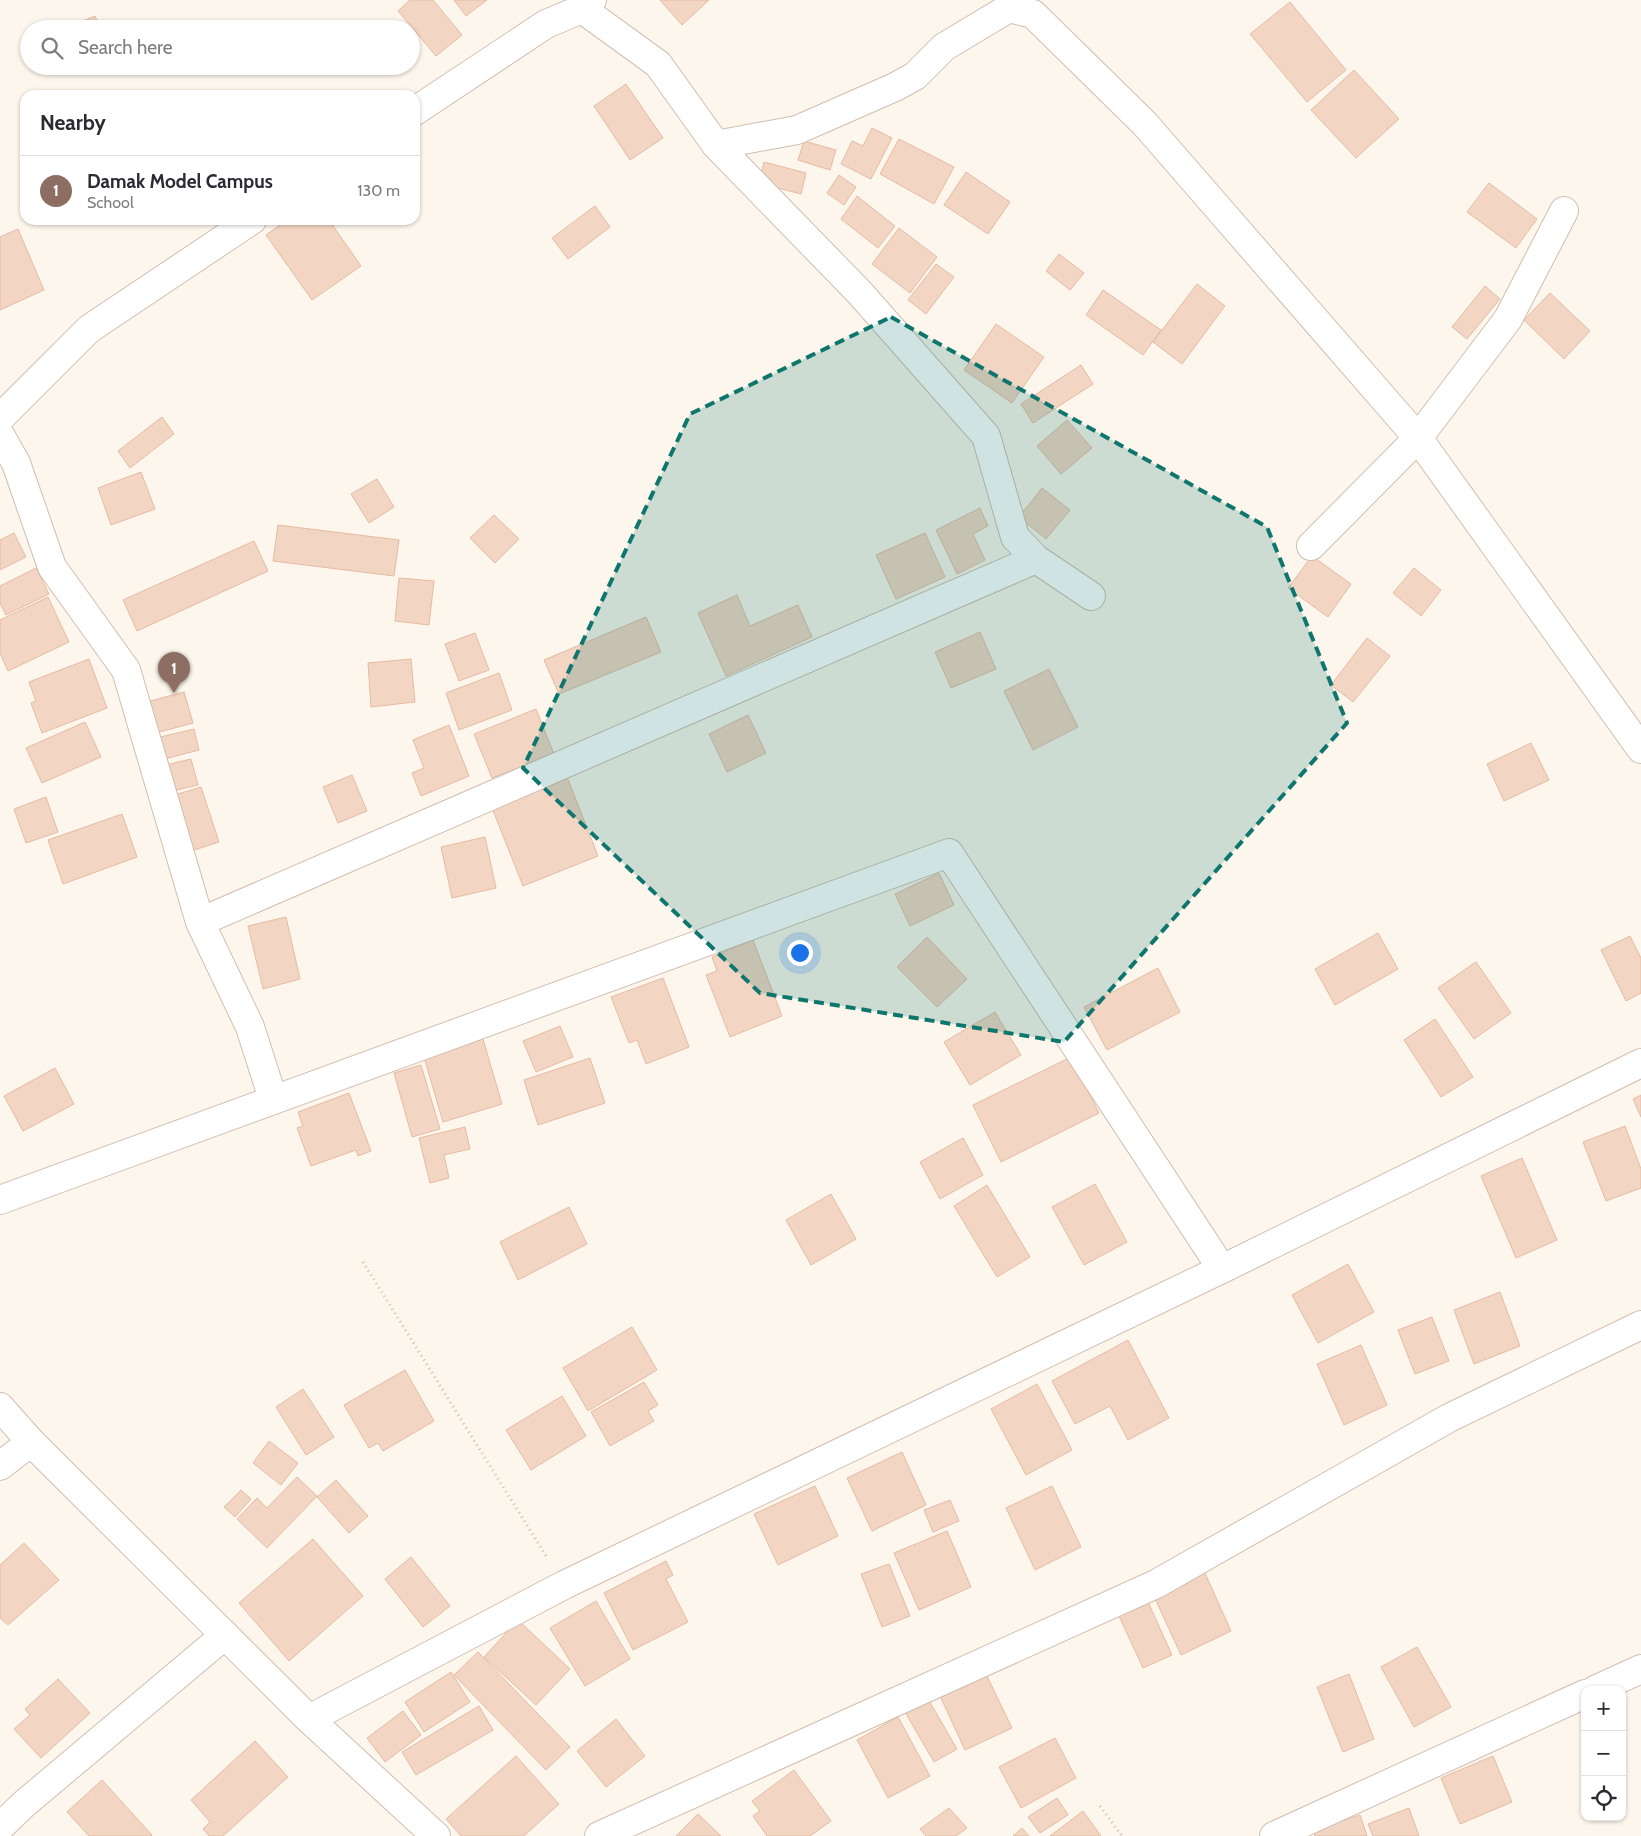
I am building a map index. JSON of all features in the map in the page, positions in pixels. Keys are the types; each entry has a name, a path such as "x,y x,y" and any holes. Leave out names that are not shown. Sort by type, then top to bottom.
{"street":[{"path":"420,108 546,24 587,4 658,64 716,145 860,293 986,436 1015,537 1036,559 1091,596"},
{"path":"716,145 797,130 916,76 944,47 1009,8 1033,14 1145,124 1418,438 1641,749"},
{"path":"1311,546 1418,438 1508,319 1564,211"},
{"path":"0,418 89,329 245,225"},
{"path":"0,435 16,462 52,568 126,670 200,922 250,1027 274,1100"},
{"path":"200,922 1036,559"},
{"path":"0,1200 949,853 1222,1269"},
{"path":"309,1719 564,1585 1222,1269 1641,1063"},
{"path":"599,1836 1156,1584 1449,1418 1641,1325"},
{"path":"0,1407 31,1442 309,1719 436,1836"},
{"path":"0,1466 31,1442"},
{"path":"0,1827 24,1804 225,1635"},
{"path":"1604,1686 1641,1669"},
{"path":"1274,1836 1581,1696"}],"path":[{"path":"363,1262 564,1585"},
{"path":"1100,1806 1122,1836"}],"highlighted area":[{"path":"891,317 1267,527 1347,723 1064,1042 760,993 523,768 690,414"}],"building":[{"path":"410,0 433,0 462,35 436,56 420,37 420,20 406,20 398,11"},
{"path":"454,0 487,0 466,16"},
{"path":"660,0 709,0 682,25"},
{"path":"1290,2 1346,70 1307,102 1250,34"},
{"path":"95,16 97,20 85,20"},
{"path":"1354,70 1399,119 1356,158 1311,110"},
{"path":"626,84 663,138 630,160 594,106"},
{"path":"872,128 892,138 871,179 841,164 852,141 863,146"},
{"path":"899,139 954,167 934,204 880,174"},
{"path":"804,141 836,150 830,170 798,160"},
{"path":"764,162 806,173 801,194 759,183"},
{"path":"966,172 1010,202 988,234 944,205"},
{"path":"839,175 856,187 844,205 827,193"},
{"path":"1489,183 1537,219 1516,248 1467,212"},
{"path":"857,196 895,226 878,248 841,219"},
{"path":"595,206 610,227 568,259 552,238"},
{"path":"280,225 332,225 361,266 312,300 266,235"},
{"path":"899,228 937,257 910,293 872,264"},
{"path":"18,229 44,290 0,310 0,237"},
{"path":"1059,254 1084,273 1070,290 1046,271"},
{"path":"936,264 954,277 926,314 908,300"},
{"path":"1197,284 1225,306 1182,364 1153,342"},
{"path":"1485,286 1500,299 1467,339 1452,327"},
{"path":"1103,290 1161,330 1143,355 1086,315"},
{"path":"1550,293 1590,331 1564,359 1524,320"},
{"path":"996,324 1044,357 1012,403 964,370"},
{"path":"1081,365 1093,384 1033,423 1021,404"},
{"path":"162,417 174,434 130,468 118,451"},
{"path":"1067,420 1092,448 1061,474 1037,446"},
{"path":"141,472 155,509 111,525 98,488"},
{"path":"377,479 394,507 369,523 351,494"},
{"path":"1042,488 1070,510 1046,539 1019,517"},
{"path":"980,508 988,526 973,534 985,560 957,574 936,530"},
{"path":"494,515 519,539 495,563 470,538"},
{"path":"278,525 399,540 394,576 273,561"},
{"path":"14,533 26,557 0,570 0,540"},
{"path":"925,533 945,577 896,599 876,555"},
{"path":"254,541 268,571 137,631 123,600"},
{"path":"1312,556 1351,584 1328,617 1288,588"},
{"path":"36,568 49,594 6,615 0,603 0,586"},
{"path":"1414,568 1441,590 1421,616 1393,593"},
{"path":"399,578 434,581 429,625 395,621"},
{"path":"737,595 750,626 798,605 812,637 726,676 698,613"},
{"path":"48,597 69,642 8,671 0,653 0,620"},
{"path":"646,617 661,652 559,694 544,660"},
{"path":"980,632 996,669 951,688 935,652"},
{"path":"475,633 489,670 459,681 445,644"},
{"path":"1367,638 1390,656 1353,702 1331,685"},
{"path":"89,659 107,708 42,733 31,703 36,701 29,682"},
{"path":"411,659 415,702 371,707 368,663"},
{"path":"1049,669 1078,727 1033,750 1004,691"},
{"path":"499,673 512,710 459,730 446,693"},
{"path":"184,692 193,723 152,734 143,703"},
{"path":"536,709 554,754 492,778 474,734"},
{"path":"748,715 766,753 727,772 709,734"},
{"path":"85,722 101,757 42,783 26,748"},
{"path":"449,725 469,776 421,796 412,773 424,768 413,740"},
{"path":"194,729 199,750 157,761 152,739"},
{"path":"1531,743 1549,780 1504,801 1487,764"},
{"path":"191,759 198,785 164,793 157,767"},
{"path":"352,775 367,811 338,823 323,787"},
{"path":"567,777 598,856 523,886 492,808"},
{"path":"201,787 219,842 182,854 165,798"},
{"path":"46,797 58,832 26,843 14,809"},
{"path":"122,814 137,857 63,884 48,840"},
{"path":"485,837 496,888 452,898 441,847"},
{"path":"939,873 954,905 910,926 895,894"},
{"path":"286,917 300,979 263,989 248,926"},
{"path":"1378,933 1398,969 1335,1005 1315,969"},
{"path":"1630,936 1641,958 1641,993 1626,1001 1601,950"},
{"path":"927,937 967,979 937,1007 897,967"},
{"path":"753,940 782,1016 730,1037 706,975 717,971 712,957"},
{"path":"1476,962 1511,1013 1474,1039 1438,988"},
{"path":"1158,968 1180,1012 1107,1050 1084,1007"},
{"path":"663,978 689,1047 646,1064 637,1040 629,1043 611,997"},
{"path":"995,1012 1021,1055 970,1085 944,1042"},
{"path":"1435,1019 1473,1077 1441,1097 1404,1040"},
{"path":"560,1026 573,1057 536,1072 523,1041"},
{"path":"483,1039 502,1104 443,1122 424,1057"},
{"path":"1071,1057 1099,1113 1001,1162 973,1105"},
{"path":"590,1058 605,1103 538,1125 524,1080"},
{"path":"421,1065 440,1129 412,1137 394,1073"},
{"path":"55,1068 74,1104 23,1131 4,1096"},
{"path":"349,1093 371,1151 358,1156 356,1150 311,1166 297,1128 303,1126 298,1112"},
{"path":"1641,1095 1641,1117 1633,1099"},
{"path":"1625,1126 1641,1169 1641,1188 1606,1201 1583,1142"},
{"path":"465,1127 470,1149 444,1155 449,1178 430,1183 419,1138"},
{"path":"963,1138 983,1175 940,1199 920,1162"},
{"path":"1522,1158 1557,1240 1516,1258 1481,1176"},
{"path":"1095,1184 1127,1242 1084,1265 1052,1207"},
{"path":"987,1185 1030,1257 997,1277 954,1206"},
{"path":"831,1194 856,1239 811,1265 786,1220"},
{"path":"569,1207 587,1244 518,1280 500,1242"},
{"path":"1348,1264 1374,1312 1318,1343 1292,1295"},
{"path":"1500,1292 1520,1346 1474,1364 1454,1310"},
{"path":"1432,1317 1449,1361 1415,1374 1398,1330"},
{"path":"632,1327 657,1370 588,1411 563,1368"},
{"path":"1128,1340 1169,1418 1128,1440 1110,1406 1075,1424 1052,1381"},
{"path":"1361,1345 1387,1405 1344,1425 1317,1364"},
{"path":"405,1370 434,1421 383,1451 378,1443 369,1448 344,1405"},
{"path":"644,1382 658,1405 648,1411 654,1421 610,1446 591,1412"},
{"path":"1037,1384 1072,1450 1026,1475 991,1409"},
{"path":"303,1389 334,1437 306,1455 276,1407"},
{"path":"562,1396 586,1436 531,1470 506,1430"},
{"path":"269,1441 298,1463 281,1485 253,1463"},
{"path":"902,1452 926,1505 872,1531 847,1478"},
{"path":"297,1477 317,1496 267,1548 237,1519 257,1498 267,1508"},
{"path":"336,1480 368,1516 349,1533 317,1497"},
{"path":"815,1486 838,1536 778,1565 754,1514"},
{"path":"1052,1486 1081,1547 1035,1570 1006,1508"},
{"path":"241,1490 251,1499 235,1517 224,1507"},
{"path":"950,1500 959,1521 933,1532 924,1510"},
{"path":"947,1531 971,1587 919,1610 894,1553"},
{"path":"313,1539 363,1596 289,1661 239,1603"},
{"path":"24,1543 59,1580 8,1625 0,1618 0,1565"},
{"path":"411,1557 450,1606 423,1627 385,1579"},
{"path":"666,1561 673,1575 666,1579 688,1622 633,1650 604,1593"},
{"path":"889,1564 910,1616 882,1627 861,1574"},
{"path":"1204,1571 1231,1631 1181,1655 1153,1594"},
{"path":"596,1601 630,1659 585,1686 550,1628"},
{"path":"1148,1602 1172,1655 1143,1668 1119,1616"},
{"path":"518,1620 570,1669 536,1705 484,1657"},
{"path":"1417,1647 1451,1707 1414,1727 1381,1667"},
{"path":"478,1652 570,1747 546,1770 454,1675"},
{"path":"451,1672 470,1702 424,1732 405,1702"},
{"path":"986,1674 1012,1728 965,1750 940,1696"},
{"path":"1349,1674 1374,1739 1343,1752 1317,1687"},
{"path":"58,1679 90,1713 41,1758 14,1729 30,1715 25,1709"},
{"path":"928,1699 957,1749 934,1762 905,1712"},
{"path":"479,1706 493,1730 416,1775 402,1752"},
{"path":"403,1711 421,1735 385,1762 367,1738"},
{"path":"898,1717 930,1776 888,1798 857,1740"},
{"path":"616,1719 645,1756 606,1787 577,1751"},
{"path":"1055,1738 1076,1778 1021,1808 999,1767"},
{"path":"255,1741 288,1777 223,1836 209,1836 203,1829 210,1822 191,1800"},
{"path":"516,1756 559,1804 524,1836 461,1836 446,1819"},
{"path":"1493,1756 1512,1802 1460,1824 1441,1778"},
{"path":"794,1770 831,1821 810,1836 767,1836 753,1816 760,1811 752,1801"},
{"path":"102,1780 151,1836 89,1836 67,1812"},
{"path":"1057,1798 1068,1815 1040,1833 1028,1817"},
{"path":"949,1808 967,1828 956,1836 926,1836 920,1829"},
{"path":"1409,1808 1419,1836 1373,1836 1368,1824"},
{"path":"1083,1811 1101,1836 1050,1836"},
{"path":"698,1814 721,1836 676,1836"},
{"path":"1360,1815 1367,1836 1315,1836 1313,1830"},
{"path":"1022,1828 1029,1836 1013,1836"}],"place":[{"name":"Damak Model Campus","path":"174,693"}]}
